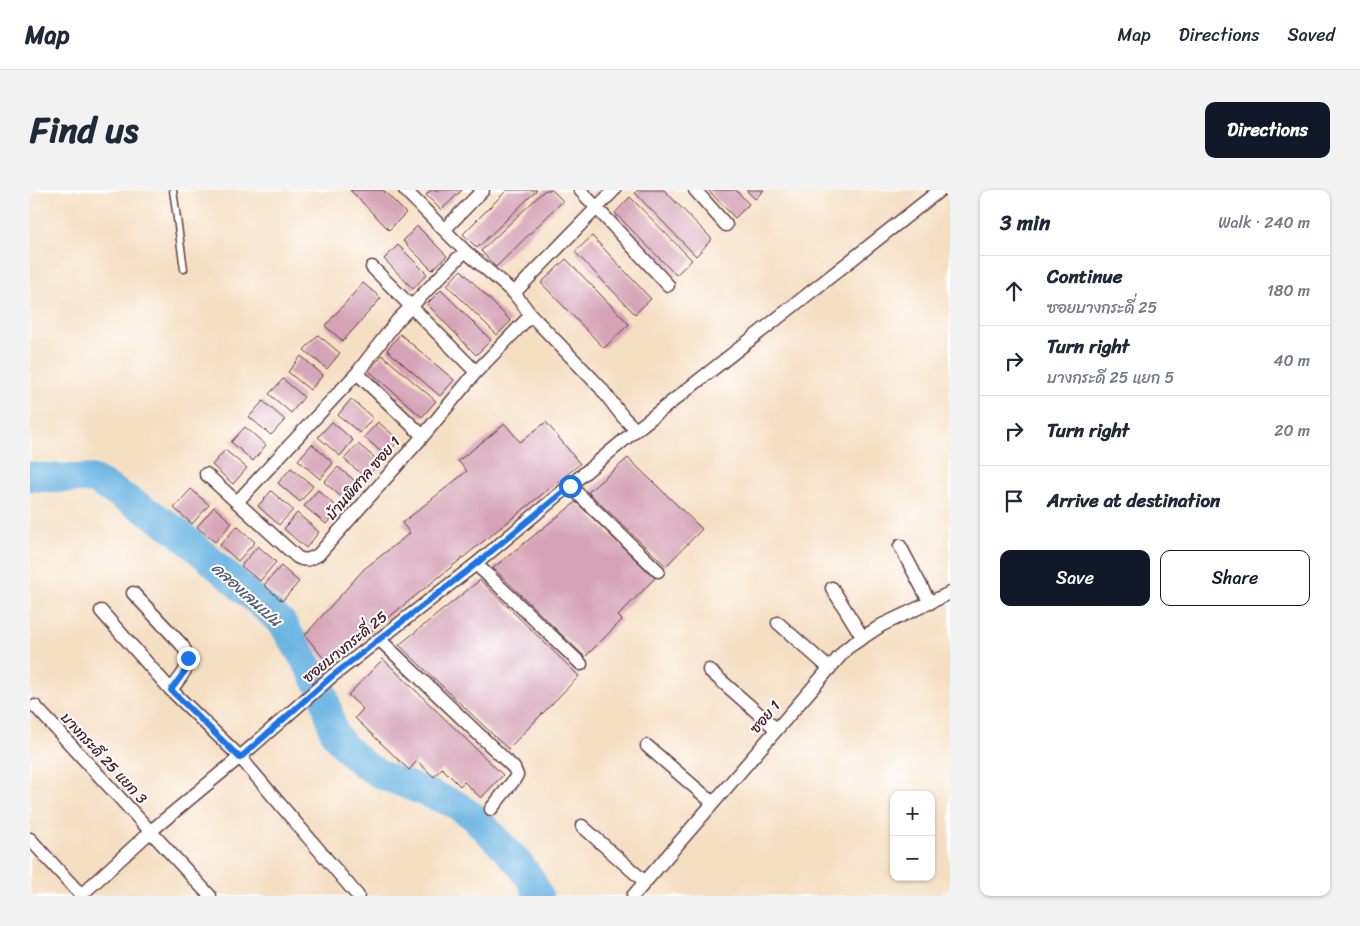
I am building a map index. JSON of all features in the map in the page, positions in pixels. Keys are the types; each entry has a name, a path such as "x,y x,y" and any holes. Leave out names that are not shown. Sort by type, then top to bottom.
{"street":[{"path":"406,190 465,251 514,293 531,315 588,374 636,430"},
{"path":"444,230 483,190"},
{"path":"580,190 668,285"},
{"path":"514,293 614,190"},
{"path":"695,190 726,225"},
{"name":"ซอยบางกระดี่ 25","path":"80,896 151,831 240,758 331,677 476,564 636,430 940,190"},
{"path":"237,502 357,373 410,306 465,251"},
{"path":"372,267 476,372"},
{"name":"บ้านพิศาล ซอย 1","path":"206,474 297,557 302,560 318,555 476,372 531,315"},
{"path":"357,373 422,436"},
{"path":"570,486 658,571"},
{"path":"900,546 930,603"},
{"path":"476,564 581,664"},
{"path":"832,588 862,638"},
{"path":"133,593 182,645 186,652 189,661 188,667 171,690"},
{"name":"ซอย 1","path":"633,896 847,648 882,625 950,593"},
{"path":"101,611 171,690 240,758 358,896"},
{"path":"778,623 830,668"},
{"path":"379,639 514,768 516,774 514,780 491,809"},
{"path":"709,670 776,729"},
{"name":"บางกระดี 25 แยก 3","path":"35,706 210,896"},
{"path":"647,746 713,803"},
{"path":"582,826 645,882"},
{"path":"30,839 80,896"}],"lane":[{"path":"173,190 184,269"}],"building":[{"path":"350,190 383,190 406,213 389,230"},
{"path":"431,190 462,190 441,210 426,195"},
{"path":"507,190 537,190 477,248 463,234"},
{"path":"545,190 552,190 563,201 496,267 481,251"},
{"path":"638,190 664,190 712,239 696,256 635,193"},
{"path":"708,190 736,190 749,204 735,218"},
{"path":"746,190 764,190 755,199"},
{"path":"630,197 692,260 676,275 615,213"},
{"path":"417,226 447,256 432,270 403,241"},
{"path":"592,236 651,299 635,314 575,252"},
{"path":"398,245 427,274 413,289 384,259"},
{"path":"566,259 629,324 604,348 541,283"},
{"path":"461,270 511,321 497,335 447,285"},
{"path":"363,283 381,298 343,341 325,326"},
{"path":"441,290 491,340 476,355 427,304"},
{"path":"400,334 454,380 440,396 387,350"},
{"path":"318,335 340,353 327,369 304,350"},
{"path":"382,355 436,401 422,417 369,371"},
{"path":"301,356 323,375 310,390 288,372"},
{"path":"283,379 304,397 291,413 269,394"},
{"path":"351,399 373,418 360,433 338,415"},
{"path":"263,401 285,420 271,435 249,417"},
{"path":"332,422 353,440 340,456 318,437"},
{"path":"378,422 399,440 386,456 364,437"},
{"path":"546,422 580,464 329,665 305,635 364,569 410,533 402,523 467,471 458,461 505,424 520,442"},
{"path":"245,427 266,445 253,461 231,442"},
{"path":"312,444 333,463 320,479 298,460"},
{"path":"358,444 380,462 366,478 344,459"},
{"path":"225,450 247,468 233,484 212,465"},
{"path":"628,458 702,529 666,566 588,492"},
{"path":"338,467 360,485 346,501 324,482"},
{"path":"291,468 313,486 300,502 278,483"},
{"path":"191,489 209,505 192,524 174,508"},
{"path":"318,490 339,509 326,524 304,506"},
{"path":"271,491 293,510 279,525 258,506"},
{"path":"576,502 655,578 618,616 622,620 585,657 493,568"},
{"path":"214,507 232,523 215,542 197,527"},
{"path":"297,513 319,532 306,548 284,529"},
{"path":"237,526 255,542 238,561 220,545"},
{"path":"258,546 276,562 260,581 241,566"},
{"path":"281,566 299,582 282,601 264,585"},
{"path":"480,580 579,676 508,749 399,645"},
{"path":"383,659 503,775 481,798 464,782 460,786 442,768 434,777 417,761 409,770 355,718 363,709 348,695"}],"waterway":[{"name":"คลองเลนเปน","path":"30,476 93,479 152,514 178,532 282,623 311,670 324,696 334,733 344,746 363,764 382,775 455,804 474,817 517,861 530,878 539,896"}],"route":[{"path":"188,658 188,667 171,690 240,758 331,677 476,564 570,486"}]}
